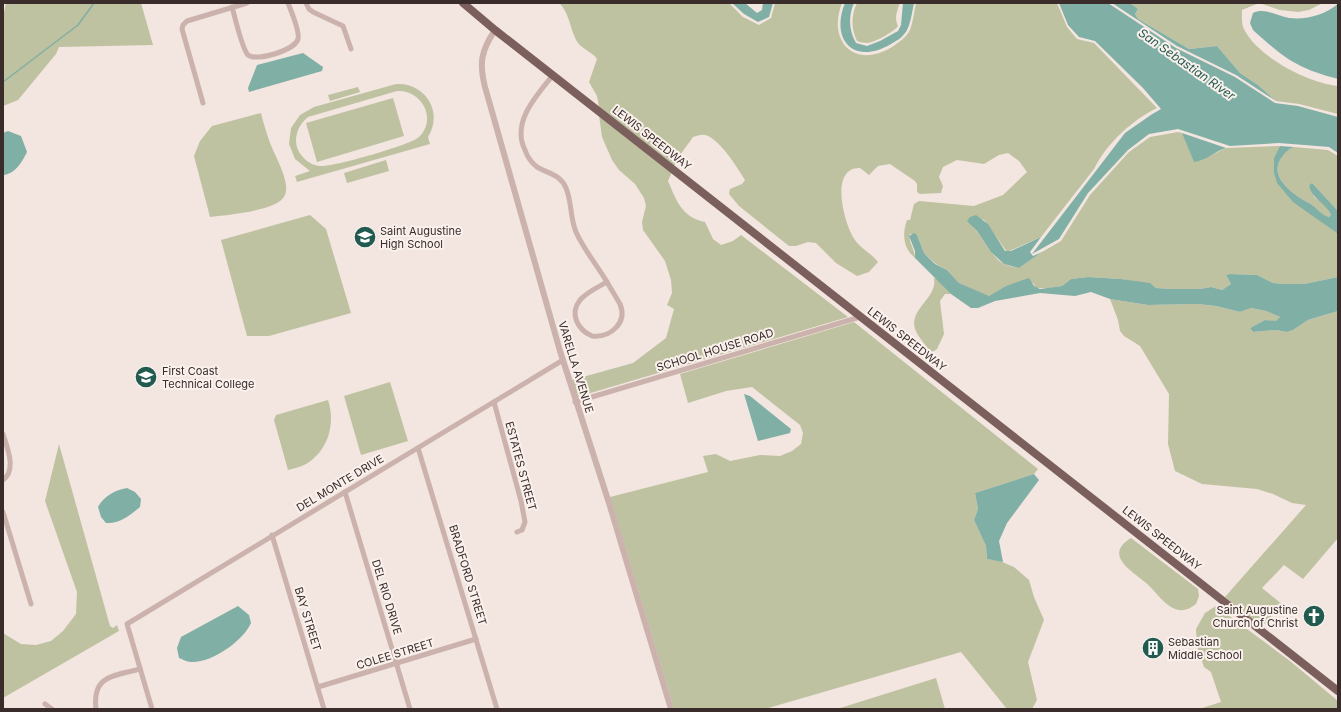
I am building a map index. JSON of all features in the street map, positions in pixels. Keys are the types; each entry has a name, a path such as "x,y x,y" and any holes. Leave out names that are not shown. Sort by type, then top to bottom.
{"main road":[{"name":"LEWIS SPEEDWAY","path":"463,3 495,30 860,317 1129,525 1338,690"}],"street":[{"path":"203,103 182,28 183,25 187,21 247,3"},
{"path":"232,7 246,52 253,57 258,57 287,50 296,43 298,34 288,3"},
{"path":"306,3 313,12 343,26 351,49"},
{"name":"VARELLA AVENUE","path":"495,30 483,52 482,77 575,402 609,503 671,709"},
{"path":"553,75 525,114 520,130 523,146 528,156 537,166 560,178 566,188 572,218 577,233 620,304 620,321 613,331 608,334 592,336 582,331 576,321 576,310 580,300 606,282"},
{"name":"SCHOOL HOUSE ROAD","path":"575,402 860,317"},
{"name":"DEL MONTE DRIVE","path":"140,669 127,624 563,360"},
{"name":"ESTATES STREET","path":"494,402 515,476 525,522 522,530 517,532"},
{"path":"3,434 10,460 10,470 3,480"},
{"name":"BRADFORD STREET","path":"418,448 497,709"},
{"name":"DEL RIO DRIVE","path":"345,492 410,709"},
{"path":"3,512 31,604"},
{"name":"BAY STREET","path":"272,535 324,709"},
{"name":"COLEE STREET","path":"318,687 476,639"},
{"path":"96,709 94,698 100,683 110,677 140,669 152,709"},
{"path":"45,704 52,709"}],"green space":[{"path":"6,3 141,3 153,45 59,47 56,54 18,100 3,106 3,17"},
{"path":"559,3 729,3 743,17 759,25 771,18 775,3 842,3 838,17 838,29 841,40 847,48 856,53 866,55 878,53 892,47 904,38 910,30 916,3 1057,3 1067,27 1077,39 1094,43 1157,108 1138,119 1113,142 1041,237 1007,252 985,221 982,219 973,227 1000,261 1009,266 1019,268 1061,241 1090,195 1129,152 1150,137 1178,132 1182,133 1190,151 1199,161 1226,148 1280,146 1274,167 1278,182 1284,190 1302,207 1338,234 1338,277 1304,284 1284,284 1273,283 1257,275 1230,274 1226,275 1231,284 1222,290 1211,287 1200,289 1156,288 1151,284 1121,279 1088,277 1071,279 1062,286 1048,288 1036,288 1033,283 1006,286 989,297 959,283 947,270 936,264 924,253 917,235 910,234 910,240 915,258 908,250 906,245 904,230 907,220 910,220 914,204 919,201 974,206 1003,195 1027,172 1019,161 1008,153 999,155 984,164 957,160 943,167 939,177 943,186 941,193 920,194 917,192 917,184 915,181 890,164 878,166 869,175 860,168 850,170 844,177 842,187 842,199 847,223 857,243 878,262 869,272 857,276 836,263 816,243 808,242 796,246 789,246 739,206 729,194 730,189 742,184 745,180 722,147 710,137 699,135 693,137 674,166 599,107 597,96 589,82 597,59 578,43 568,17 563,7"},
{"path":"857,3 900,3 896,17 898,26 889,34 874,41 867,43 857,41 852,22"},
{"path":"1130,3 1259,3 1242,10 1243,26 1252,41 1262,51 1286,68 1313,80 1338,86 1338,114 1299,104 1276,101 1258,85 1240,73 1217,46 1189,49 1138,19 1135,14 1138,9"},
{"path":"1259,3 1323,3 1309,10 1298,12 1280,10"},
{"path":"396,84 406,85 423,93 429,100 433,109 434,118 428,137 430,144 297,182 295,176 310,171 295,159 289,144 291,128 300,115 314,107","holes":["397,91 406,92 420,100 427,114 427,122 424,130 419,137 413,141 370,155 326,166 319,166 309,163 298,150 296,141 297,132 304,120 308,117"]},
{"path":"358,87 360,92 330,101 328,95"},
{"path":"393,98 404,136 317,162 306,123"},
{"path":"261,113 269,140 284,175 286,182 285,195 281,200 273,205 263,208 210,217 194,156 200,141 212,126"},
{"path":"599,115 672,172 668,181 681,208 697,220 705,222 713,239 721,245 733,241 741,235 848,317 577,397 572,380 633,363 666,338 674,309 667,305 672,293 671,280 665,261 643,230 642,222 646,206 644,198 635,184 619,170 612,160 602,137"},
{"path":"1294,147 1328,150 1338,156 1338,211 1313,184 1311,183 1309,186 1315,198 1324,205 1331,216 1328,217 1323,215 1311,204 1292,192 1281,180 1278,174 1280,160 1286,152"},
{"path":"386,160 389,171 347,183 344,173"},
{"path":"310,215 326,229 351,313 269,336 247,336 221,240"},
{"path":"934,278 939,280 951,294 945,294 940,301 944,334 937,349 931,353 916,332 914,322 919,309 932,291"},
{"path":"1110,299 1148,305 1198,304 1216,306 1240,312 1251,308 1266,311 1280,317 1276,322 1265,320 1250,328 1253,332 1276,330 1287,332 1293,330 1308,320 1338,311 1338,538 1303,579 1284,565 1262,588 1282,604 1262,627 1225,597 1306,505 1292,503 1273,494 1257,489 1202,484 1175,471 1168,444 1169,394 1140,346 1124,336 1120,331 1118,320"},
{"path":"854,322 1038,469 1034,474 975,493 978,509 974,520 986,546 987,559 1000,561 1014,567 1029,580 1034,597 1044,620 1028,662 1037,700 1032,709 1007,709 961,652 765,709 674,709 610,497 708,472 703,456 716,454 730,461 760,455 780,456 792,451 801,444 803,433 800,425 752,387 726,391 688,403 680,374"},
{"path":"390,382 408,441 361,455 344,396"},
{"path":"328,400 331,418 325,444 314,459 300,467 288,470 274,420 276,415"},
{"path":"59,444 110,626 113,628 117,625 119,631 3,698 3,633 21,644 36,645 51,641 63,631 76,614 77,592 45,501"},
{"path":"1131,538 1198,589 1199,596 1196,604 1188,609 1180,610 1173,608 1161,599 1145,582 1127,568 1120,556 1120,550 1123,544"},
{"path":"1216,606 1290,661 1338,701 1338,709 1199,709 1221,702 1211,672 1204,667 1197,646 1196,629 1205,613"},
{"path":"936,678 945,709 837,709"}],"water":[{"path":"732,3 745,3 757,13 762,10 763,3 773,3 769,17 758,22 744,14"},
{"path":"845,3 854,3 850,23 852,34 856,43 867,46 898,31 901,25 903,3 914,3 908,27 902,36 898,40 878,50 866,52 856,50 848,46 843,38 841,16"},
{"name":"San Sebastian River","path":"1059,3 1108,3 1176,48 1235,77 1275,103 1298,106 1338,117 1338,153 1329,147 1279,143 1230,146 1178,129 1149,134 1128,150 1088,193 1059,239 1032,254 1125,133 1161,109 1143,88 1095,41 1079,37 1068,25"},
{"path":"1112,3 1130,3 1138,9 1135,14 1138,19 1189,49 1217,46 1240,73 1258,85 1276,101 1236,75 1177,46"},
{"path":"1338,4 1338,79 1311,71 1291,61 1273,48 1253,30 1250,23 1253,13 1257,11 1266,11 1289,18 1302,18 1321,14"},
{"path":"303,53 323,67 322,71 249,92 248,88 257,65"},
{"path":"8,131 21,136 27,152 15,170 3,175 3,133"},
{"path":"1182,133 1226,148 1203,160 1194,162"},
{"path":"1280,146 1294,147 1286,152 1280,160 1278,174 1281,180 1292,192 1329,217 1331,215 1326,207 1313,195 1311,191 1309,186 1311,183 1313,184 1338,211 1338,234 1293,202 1277,183 1274,173 1274,158"},
{"path":"976,215 988,224 1005,251 1011,251 1041,237 1030,252 1033,256 1042,252 1019,268 1004,264 991,252 977,231 967,221 970,217"},
{"path":"914,233 917,235 924,253 935,264 947,270 959,283 989,296 1006,286 1029,278 1034,286 1040,289 1062,286 1071,279 1088,277 1150,283 1156,288 1200,289 1211,287 1222,290 1231,284 1226,275 1230,274 1257,275 1273,283 1284,284 1304,284 1338,277 1338,311 1308,320 1293,330 1287,332 1276,330 1253,332 1250,328 1265,320 1276,321 1280,317 1266,311 1251,308 1240,312 1216,306 1198,304 1148,305 1110,299 1091,292 1075,296 1040,293 995,301 978,308 971,308 951,294 915,258 915,251 909,236"},
{"path":"744,394 750,396 791,429 790,433 758,441"},
{"path":"1034,474 1039,480 1007,523 999,541 1003,562 987,559 986,546 974,520 978,509 975,493"},
{"path":"127,488 135,492 141,499 140,507 129,516 116,522 106,523 101,517 98,507 100,503 110,494"},
{"path":"238,606 249,615 251,623 247,630 234,644 208,659 189,662 179,658 177,648 181,637"}],"waterway":[{"path":"3,82 78,25 94,3"},
{"path":"667,3 673,3"}],"place":[{"name":"Saint Augustine High School","path":"365,237"},
{"name":"First Coast Technical College","path":"146,377"},
{"name":"Saint Augustine Church of Christ","path":"1314,616"},
{"name":"Sebastian Middle School","path":"1153,648"}]}
